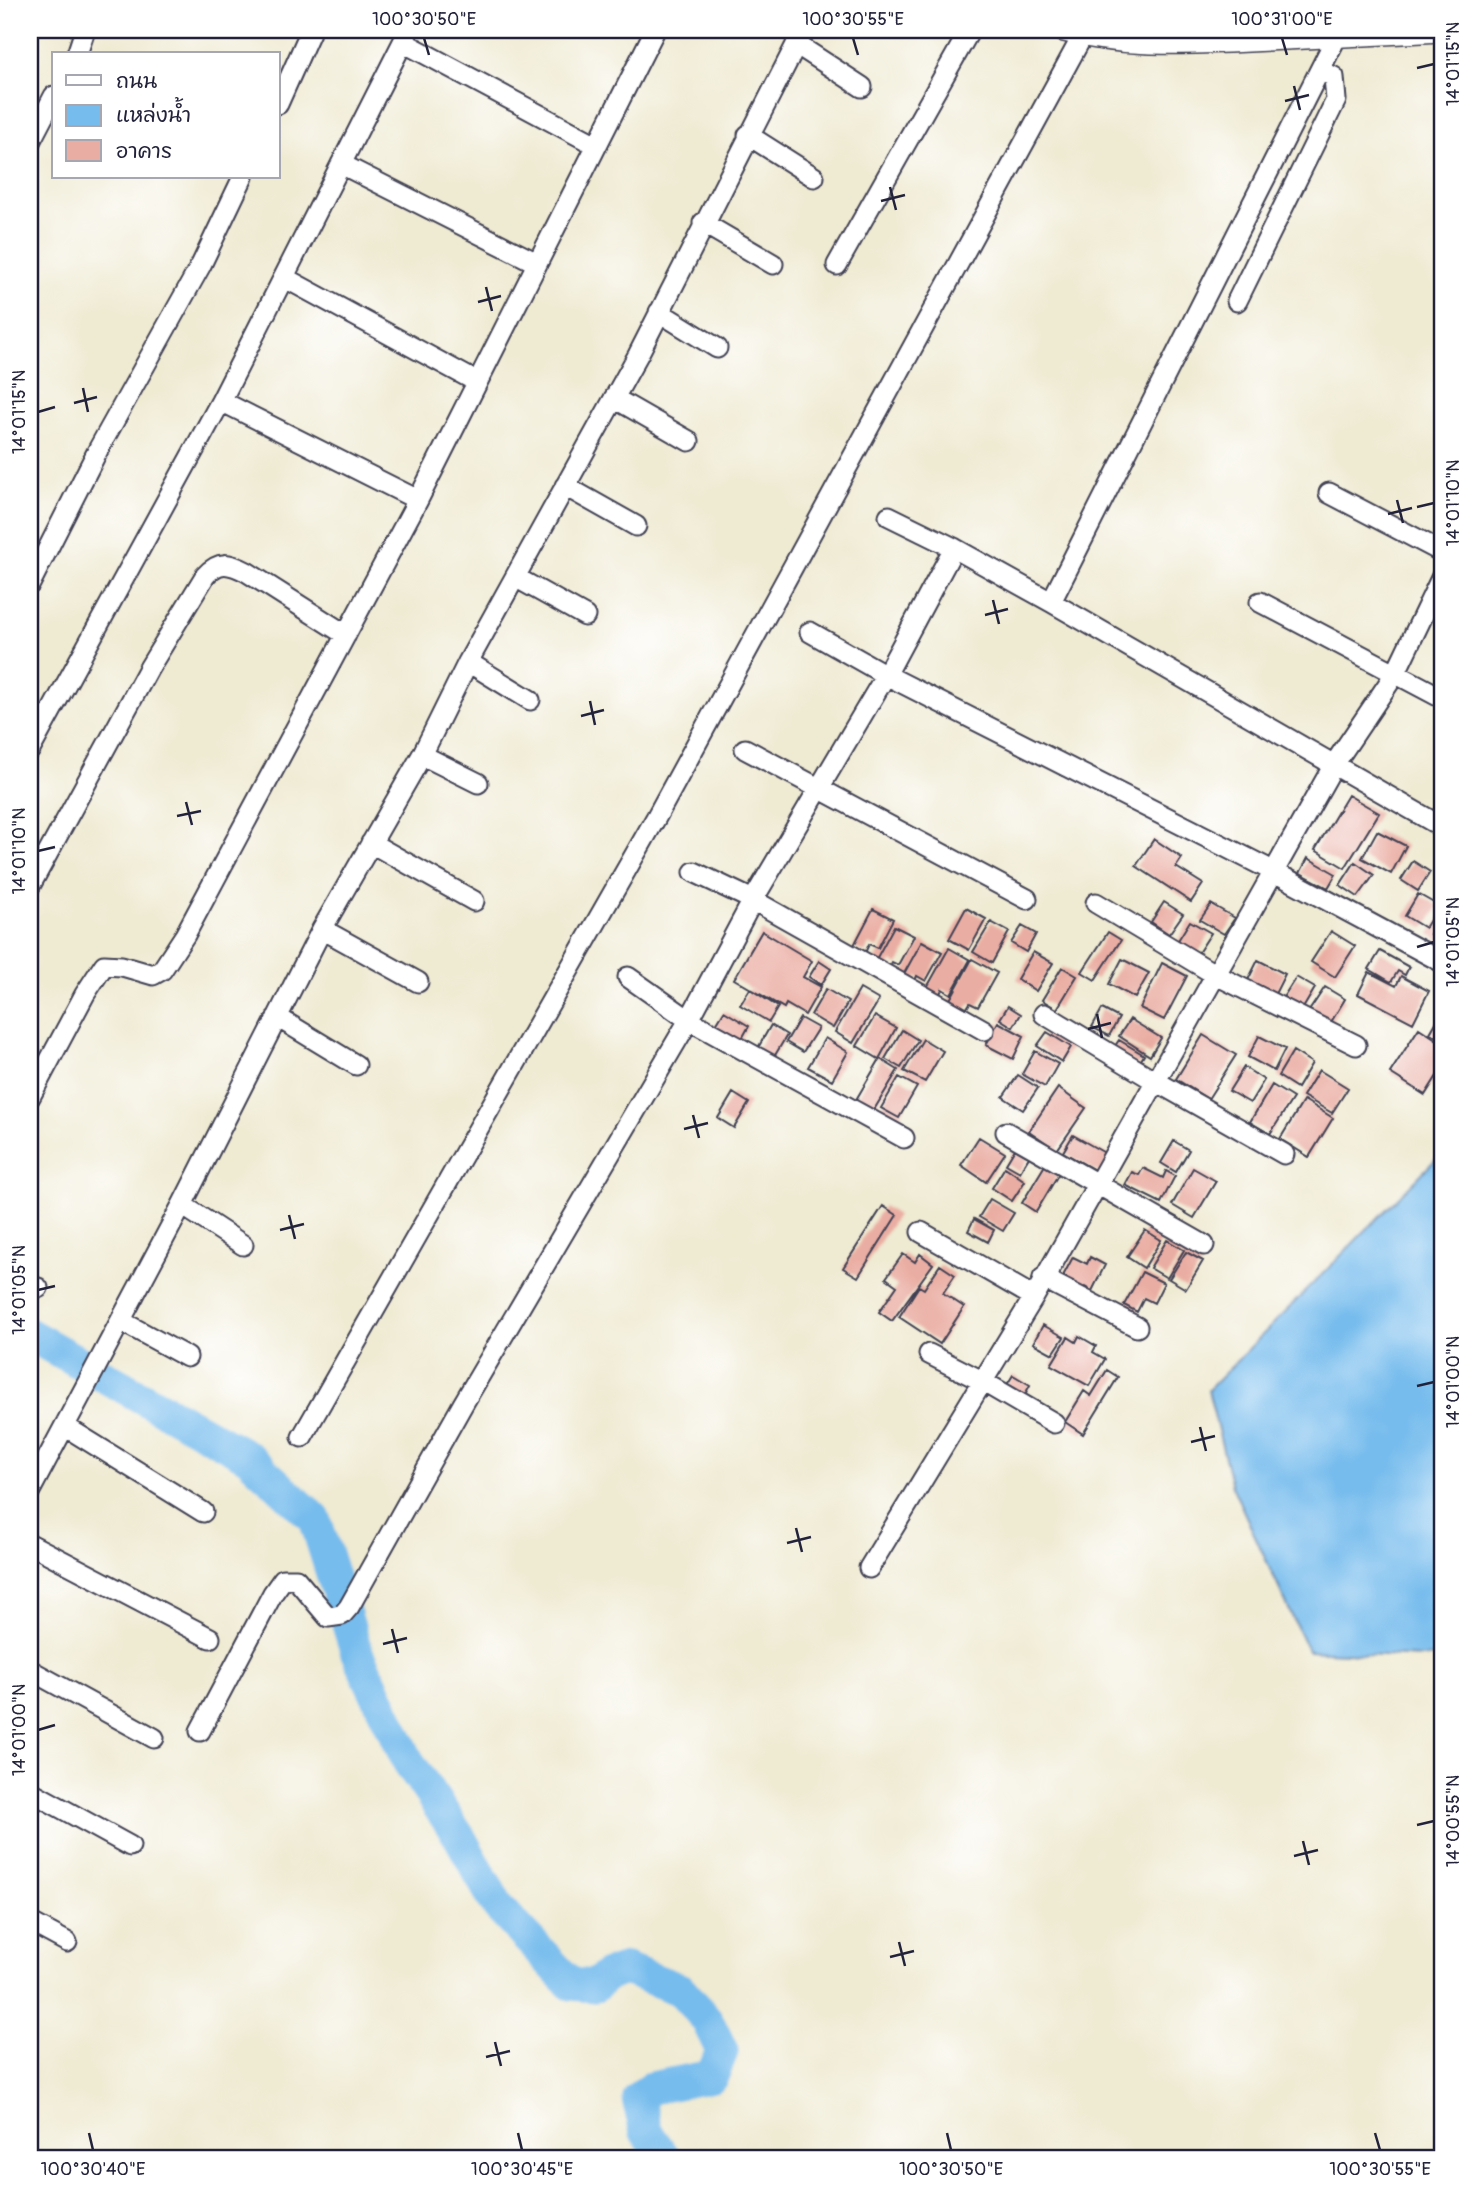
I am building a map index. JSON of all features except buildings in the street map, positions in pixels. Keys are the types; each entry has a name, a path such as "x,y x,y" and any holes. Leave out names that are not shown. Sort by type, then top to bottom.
{"main road":[{"path":"1074,32 1122,41 1189,43 1442,30"}],"street":[{"path":"78,52 85,30"},
{"path":"280,100 311,30"},
{"path":"30,1097 85,994 104,965 122,966 153,975 162,970 185,935 418,500 654,30"},
{"path":"837,265 970,30"},
{"path":"302,1437 657,816 1074,32"},
{"path":"30,750 285,278 406,36 596,145"},
{"path":"1051,602 1336,36"},
{"path":"30,1491 121,1321 322,929 422,755 468,662 614,398 799,38 862,87"},
{"path":"1237,301 1336,100 1334,77 1320,70"},
{"path":"30,142 52,100"},
{"path":"748,135 814,177"},
{"path":"341,164 537,263"},
{"path":"30,584 99,447 201,265 243,178"},
{"path":"703,223 773,264"},
{"path":"285,278 477,382"},
{"path":"659,312 717,348"},
{"path":"614,398 689,441"},
{"path":"220,401 418,500"},
{"path":"565,486 636,526"},
{"path":"1328,493 1442,552"},
{"path":"889,516 954,548 1051,602 1335,763 1442,827"},
{"path":"200,1731 282,1579 296,1579 328,1617 342,1615 349,1607 463,1404 689,1020 754,900 821,789 954,548"},
{"path":"30,886 149,668 213,567 235,566 247,572 346,635"},
{"path":"869,1568 1034,1297 1335,763 1395,674 1442,576"},
{"path":"515,577 585,616"},
{"path":"1260,602 1442,698"},
{"path":"810,632 886,675 1273,872 1442,962"},
{"path":"468,662 530,700"},
{"path":"745,749 1027,899"},
{"path":"422,755 478,783"},
{"path":"371,843 474,901"},
{"path":"694,872 754,900 984,1030"},
{"path":"1096,903 1216,975 1356,1045"},
{"path":"322,929 418,982"},
{"path":"628,977 689,1020 904,1138"},
{"path":"1044,1014 1284,1154"},
{"path":"277,1017 356,1065"},
{"path":"1006,1132 1204,1245"},
{"path":"181,1205 243,1245"},
{"path":"921,1232 1034,1297"},
{"path":"1043,1278 1137,1327"},
{"path":"121,1321 187,1357"},
{"path":"929,1354 1054,1423"},
{"path":"65,1427 203,1511"},
{"path":"30,1544 210,1638"},
{"path":"30,1670 155,1738"},
{"path":"30,1791 130,1846"},
{"path":"30,1922 67,1942"}],"water":[{"path":"1442,1153 1442,1656 1308,1651 1232,1486 1208,1390"}],"waterway":[{"path":"30,1335 247,1456 315,1519 357,1653 408,1761 460,1838 498,1907 571,1984 595,1986 607,1975 626,1969 681,1990 707,2020 722,2051 712,2076 651,2088 638,2098 646,2132 665,2158"}]}
